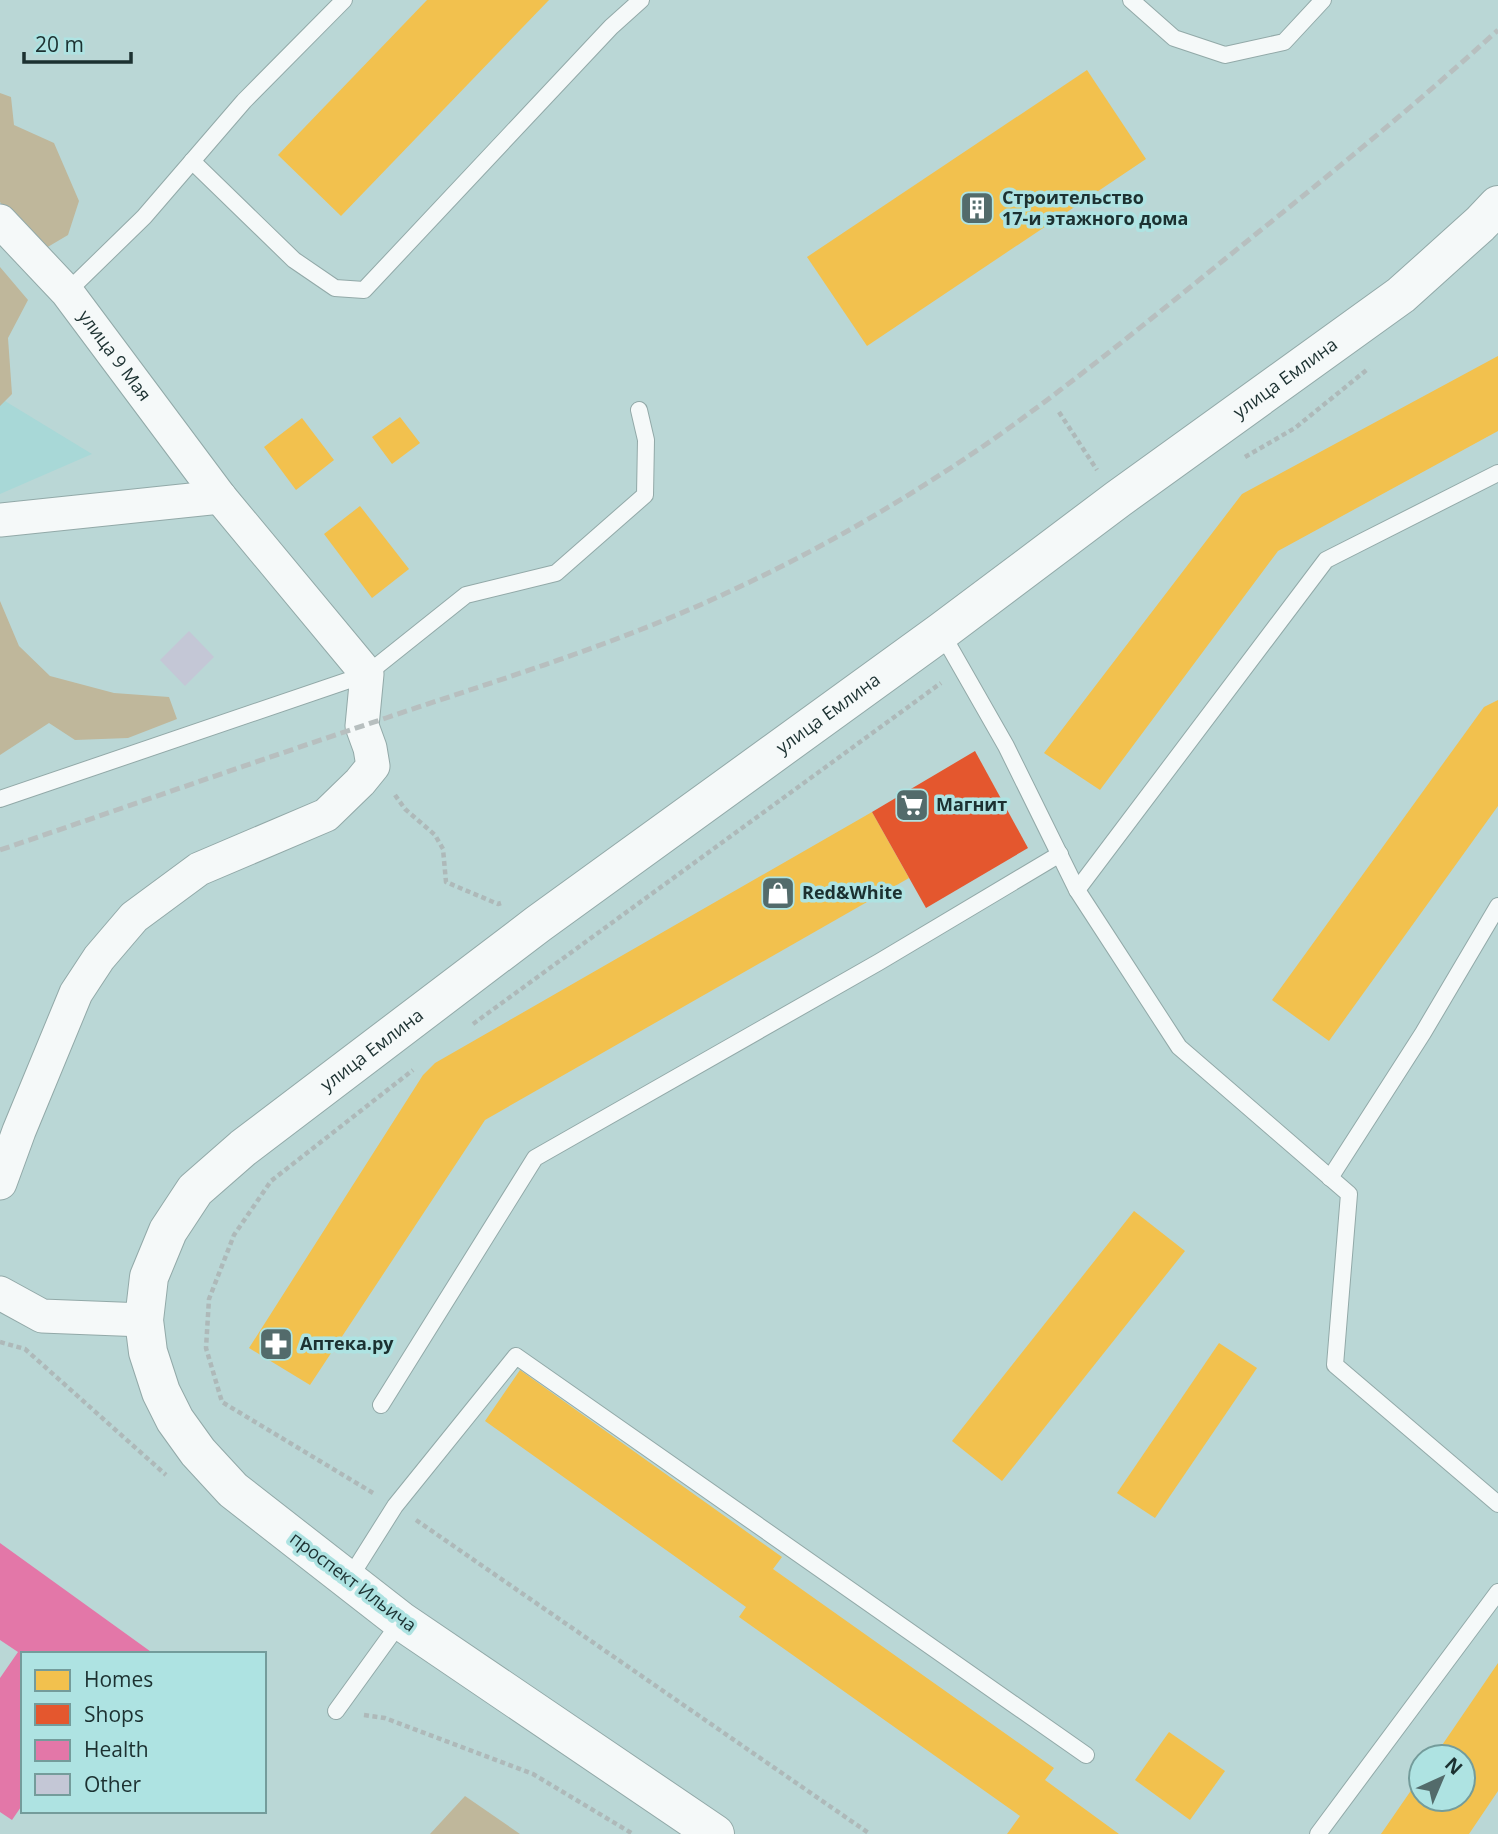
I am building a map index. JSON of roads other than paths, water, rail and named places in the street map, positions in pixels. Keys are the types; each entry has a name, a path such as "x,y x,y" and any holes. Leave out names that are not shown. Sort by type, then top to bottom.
{"street":[{"name":"улица 9 Мая","path":"0,221 67,292 220,498 366,674"},
{"name":"улица Емлина","path":"167,1231 195,1190 243,1147 538,924 1401,295 1492,221"},
{"path":"0,520 220,498"},
{"path":"0,1183 76,993 99,958 134,917 199,869 327,815 373,766 362,726 366,674"},
{"name":"проспект Ильича","path":"167,1231 149,1277 144,1320 148,1352 161,1392 175,1420 198,1452 233,1490 401,1621 715,1834"},
{"path":"0,1293 42,1317 144,1320"}],"lane":[{"path":"67,292 144,216 244,101 344,0"},
{"path":"192,161 294,260 335,288 363,290 611,27 641,0"},
{"path":"1131,0 1174,38 1224,55 1284,42 1323,0"},
{"path":"0,799 366,674 466,595 556,573 645,495 646,440 639,410"},
{"path":"1077,890 1326,560 1498,473"},
{"path":"941,632 1006,746 1077,890 1179,1047 1349,1194 1335,1366 1498,1504"},
{"path":"381,1405 535,1158 879,962 1059,854"},
{"path":"1330,1178 1423,1033 1498,906"},
{"path":"0,1310 42,1317"},
{"path":"349,1579 395,1506 516,1356 1086,1755"},
{"path":"1318,1834 1498,1592"},
{"path":"336,1712 401,1621"}],"railway":[{"path":"0,850 607,642 737,588 832,539 955,465 1077,378 1363,146 1498,30"}],"place":[{"name":"Строительство 17-и этажного дома","path":"977,208"},
{"name":"Магнит","path":"912,805"},
{"name":"Red&White","path":"778,893"},
{"name":"Аптека.ру","path":"276,1344"}]}
